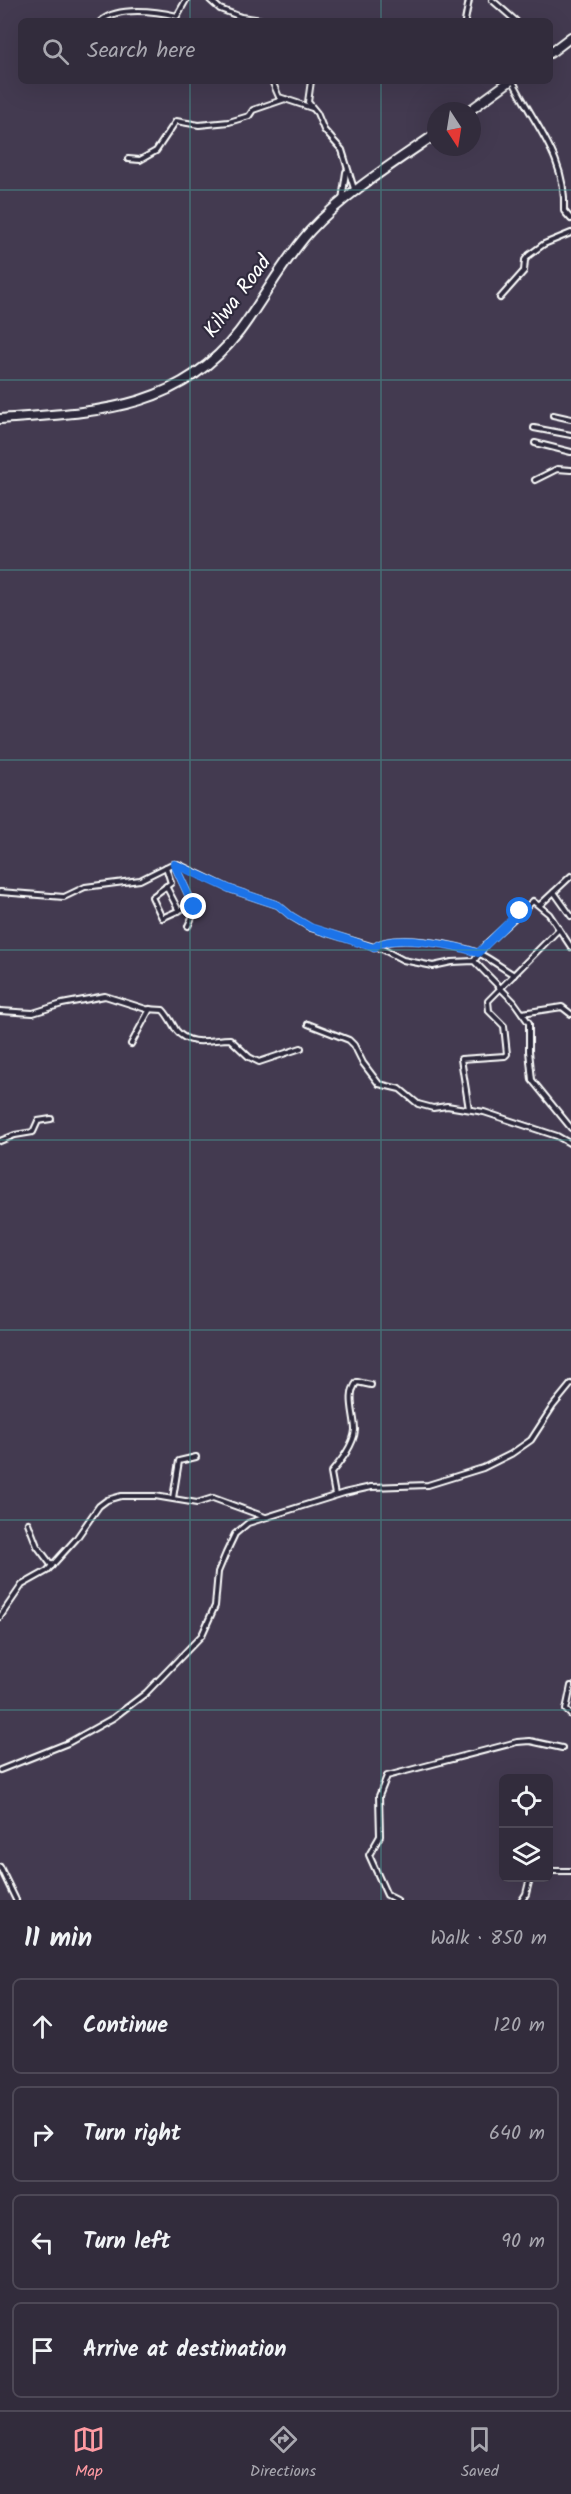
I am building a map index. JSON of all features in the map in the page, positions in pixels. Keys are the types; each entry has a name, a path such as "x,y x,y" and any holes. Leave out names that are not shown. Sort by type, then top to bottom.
{"highway":[{"path":"553,50 571,37"},
{"path":"479,102 498,84"},
{"name":"Kilwa Road","path":"0,419 111,409 154,396 180,383 202,368 232,340 310,231 342,203 427,141"}],"street":[{"path":"104,18 117,13 154,11 177,16 186,0"},
{"path":"210,0 220,9 240,18"},
{"path":"466,18 469,0"},
{"path":"492,0 513,18"},
{"path":"273,84 278,95 313,108"},
{"path":"311,84 308,102 324,130 342,150 355,193"},
{"path":"514,84 548,139 562,182 566,200 564,211 571,219"},
{"path":"128,159 139,160 156,151 176,121 199,125 229,122 249,116 253,110 285,99"},
{"path":"342,203 347,171"},
{"path":"500,298 524,271 525,260 529,255 544,244 571,233"},
{"path":"553,415 571,419"},
{"path":"534,428 571,435"},
{"path":"535,443 571,452"},
{"path":"535,480 557,469 571,470"},
{"path":"174,864 195,911 188,926"},
{"path":"0,892 64,897 85,887 142,880 174,864 230,889 278,905 310,927 403,960 429,966 452,962 474,962 501,989 530,1026 529,1052 532,1080 571,1128"},
{"path":"166,867 171,883 152,897 159,913 164,918 193,904"},
{"path":"540,905 571,876"},
{"path":"567,880 571,885"},
{"path":"166,886 179,911"},
{"path":"554,892 571,916"},
{"path":"474,962 478,953 532,901 540,905 569,941 571,947"},
{"path":"469,1109 461,1059 507,1055 504,1025 490,1013 487,1005 489,999 559,929"},
{"path":"374,948 378,944 387,942 432,942 478,953 514,975"},
{"path":"0,1011 33,1013 62,1004 105,996 164,1011 178,1031 188,1040 213,1042 230,1039 249,1057 259,1062 301,1048"},
{"path":"522,1013 562,1007 571,1014"},
{"path":"131,1044 150,1009"},
{"path":"308,1024 352,1043 369,1072 380,1084 400,1089 415,1103 426,1107 447,1106 502,1116 557,1136 571,1144"},
{"path":"0,1141 15,1135 33,1132 38,1121 51,1119"},
{"path":"335,1495 331,1473 341,1462 355,1430 352,1411 354,1386 357,1382 371,1385"},
{"path":"0,1770 68,1743 113,1718 146,1694 202,1635 215,1606 218,1572 235,1534 248,1523 335,1495 371,1487 428,1485 466,1475 497,1462 531,1440 553,1406 571,1384"},
{"path":"173,1498 178,1461 196,1457"},
{"path":"0,1617 22,1585 43,1574 52,1566 84,1529 99,1506 108,1500 129,1495 173,1498 197,1503 213,1498 266,1518"},
{"path":"28,1523 37,1546 52,1566"},
{"path":"571,1686 566,1712 571,1715"},
{"path":"397,1900 387,1895 369,1855 380,1836 379,1796 387,1776 517,1742 528,1741 562,1748"},
{"path":"0,1867 16,1900"},
{"path":"553,1871 571,1871"},
{"path":"522,1900 529,1882"}],"route":[{"path":"194,907 174,864 230,889 278,905 310,927 374,948 378,944 387,942 432,942 478,953 520,911"}]}
